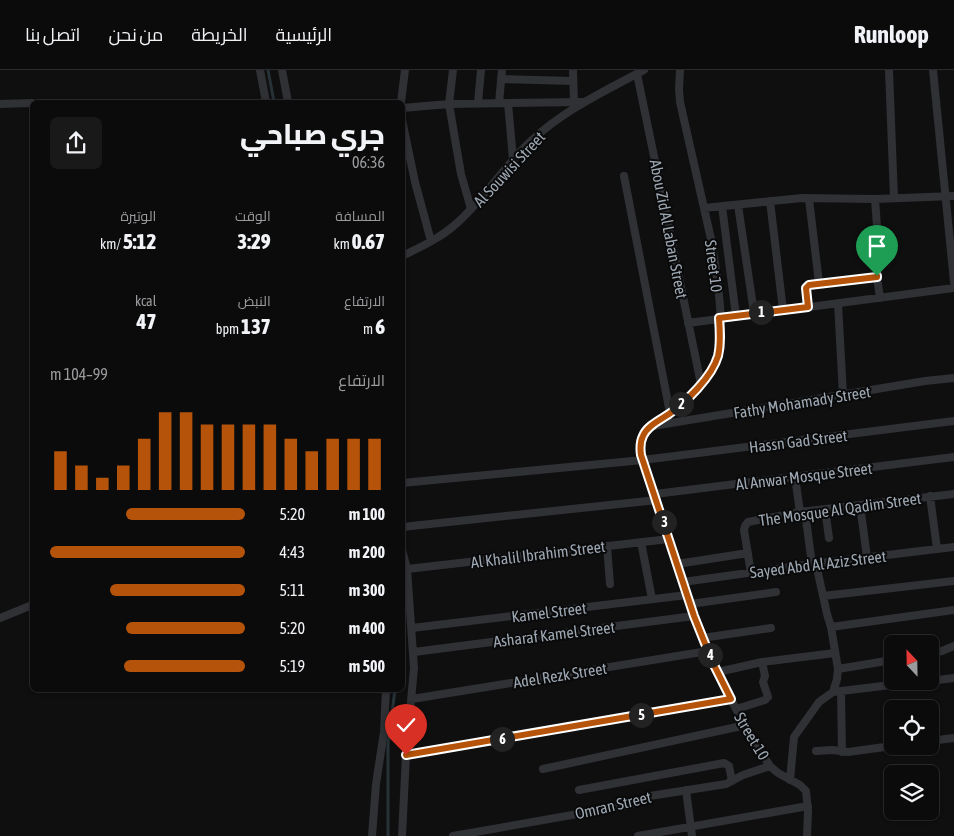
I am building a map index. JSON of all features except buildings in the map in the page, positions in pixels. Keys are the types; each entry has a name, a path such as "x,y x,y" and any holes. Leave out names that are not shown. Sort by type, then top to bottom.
{"street":[{"path":"260,70 266,100"},
{"path":"282,70 288,100"},
{"path":"401,100 405,70"},
{"path":"453,70 449,104 462,174 471,209"},
{"path":"478,103 481,70"},
{"path":"502,70 501,80 513,159"},
{"path":"573,70 574,102"},
{"name":"Street 10","path":"680,70 678,89 680,102 715,262 721,340 718,358 700,384 692,394 670,413 651,426 643,435 640,445 643,460 702,638 736,709 770,766 778,773 800,785 806,791 808,806 807,836"},
{"path":"889,70 894,198"},
{"path":"933,70 950,196 954,282"},
{"name":"Al Souwisi Street","path":"405,254 431,241 456,224 513,159 539,134 584,102 640,72"},
{"name":"Abou Zid Al Laban Street","path":"640,72 700,384"},
{"path":"501,80 574,81"},
{"path":"405,108 478,103 584,102"},
{"path":"0,104 30,104"},
{"path":"405,136 414,182 431,241"},
{"path":"624,176 670,413"},
{"path":"704,208 810,198 950,196"},
{"path":"810,198 819,283"},
{"path":"875,198 879,254 877,277 880,298"},
{"path":"770,201 783,310"},
{"path":"738,204 754,313"},
{"path":"722,206 736,316"},
{"path":"808,307 806,288 809,285 877,277"},
{"path":"688,323 954,288"},
{"path":"838,303 843,395"},
{"name":"Fathy Mohamady Street","path":"651,426 954,378"},
{"name":"Hassn Gad Street","path":"405,483 643,460 954,421"},
{"name":"Al Anwar Mosque Street","path":"405,527 656,497 796,477 954,458"},
{"path":"796,477 814,564 831,627 838,669 834,693 842,752"},
{"name":"The Mosque Al Qadim Street","path":"751,573 744,530 744,526 748,522 825,509 954,494"},
{"path":"930,496 937,549"},
{"path":"860,505 867,557"},
{"path":"825,509 829,538"},
{"name":"Al Khalil Ibrahim Street","path":"407,569 669,539"},
{"path":"641,542 652,600"},
{"path":"607,546 610,584"},
{"name":"Sayed Abd Al Aziz Street","path":"683,582 954,547"},
{"path":"677,564 748,553"},
{"path":"402,836 414,652 405,561"},
{"path":"823,596 954,581"},
{"path":"690,604 776,592"},
{"name":"Kamel Street","path":"412,628 687,595"},
{"path":"0,618 30,606"},
{"path":"831,627 954,610"},
{"name":"Asharaf Kamel Street","path":"414,652 694,616"},
{"path":"702,638 771,628"},
{"path":"939,652 954,646"},
{"name":"Adel Rezk Street","path":"412,699 708,651"},
{"path":"718,672 762,662 835,653"},
{"path":"838,669 884,661"},
{"path":"736,709 765,700 768,697 762,681 765,676 762,662"},
{"path":"939,679 954,678"},
{"path":"790,780 794,737 819,702 834,693 884,686"},
{"path":"372,836 376,784 384,732 386,692"},
{"path":"406,755 731,699"},
{"path":"543,768 746,725"},
{"path":"939,740 954,738"},
{"path":"816,751 836,750 842,752 884,747"},
{"path":"580,790 724,763 729,766 732,781"},
{"name":"Omran Street","path":"453,836 629,805 644,798 726,784 743,774 770,766"},
{"path":"686,790 692,836"},
{"path":"638,836 808,806"}],"waterway":[{"path":"268,70 274,100"},
{"path":"388,836 388,744 395,692"}],"route":[{"path":"406,755 731,699 702,638 687,595 641,455 640,445 643,435 651,426 692,394 709,373 718,358 721,340 719,318 808,307 806,288 809,285 877,276"}]}
